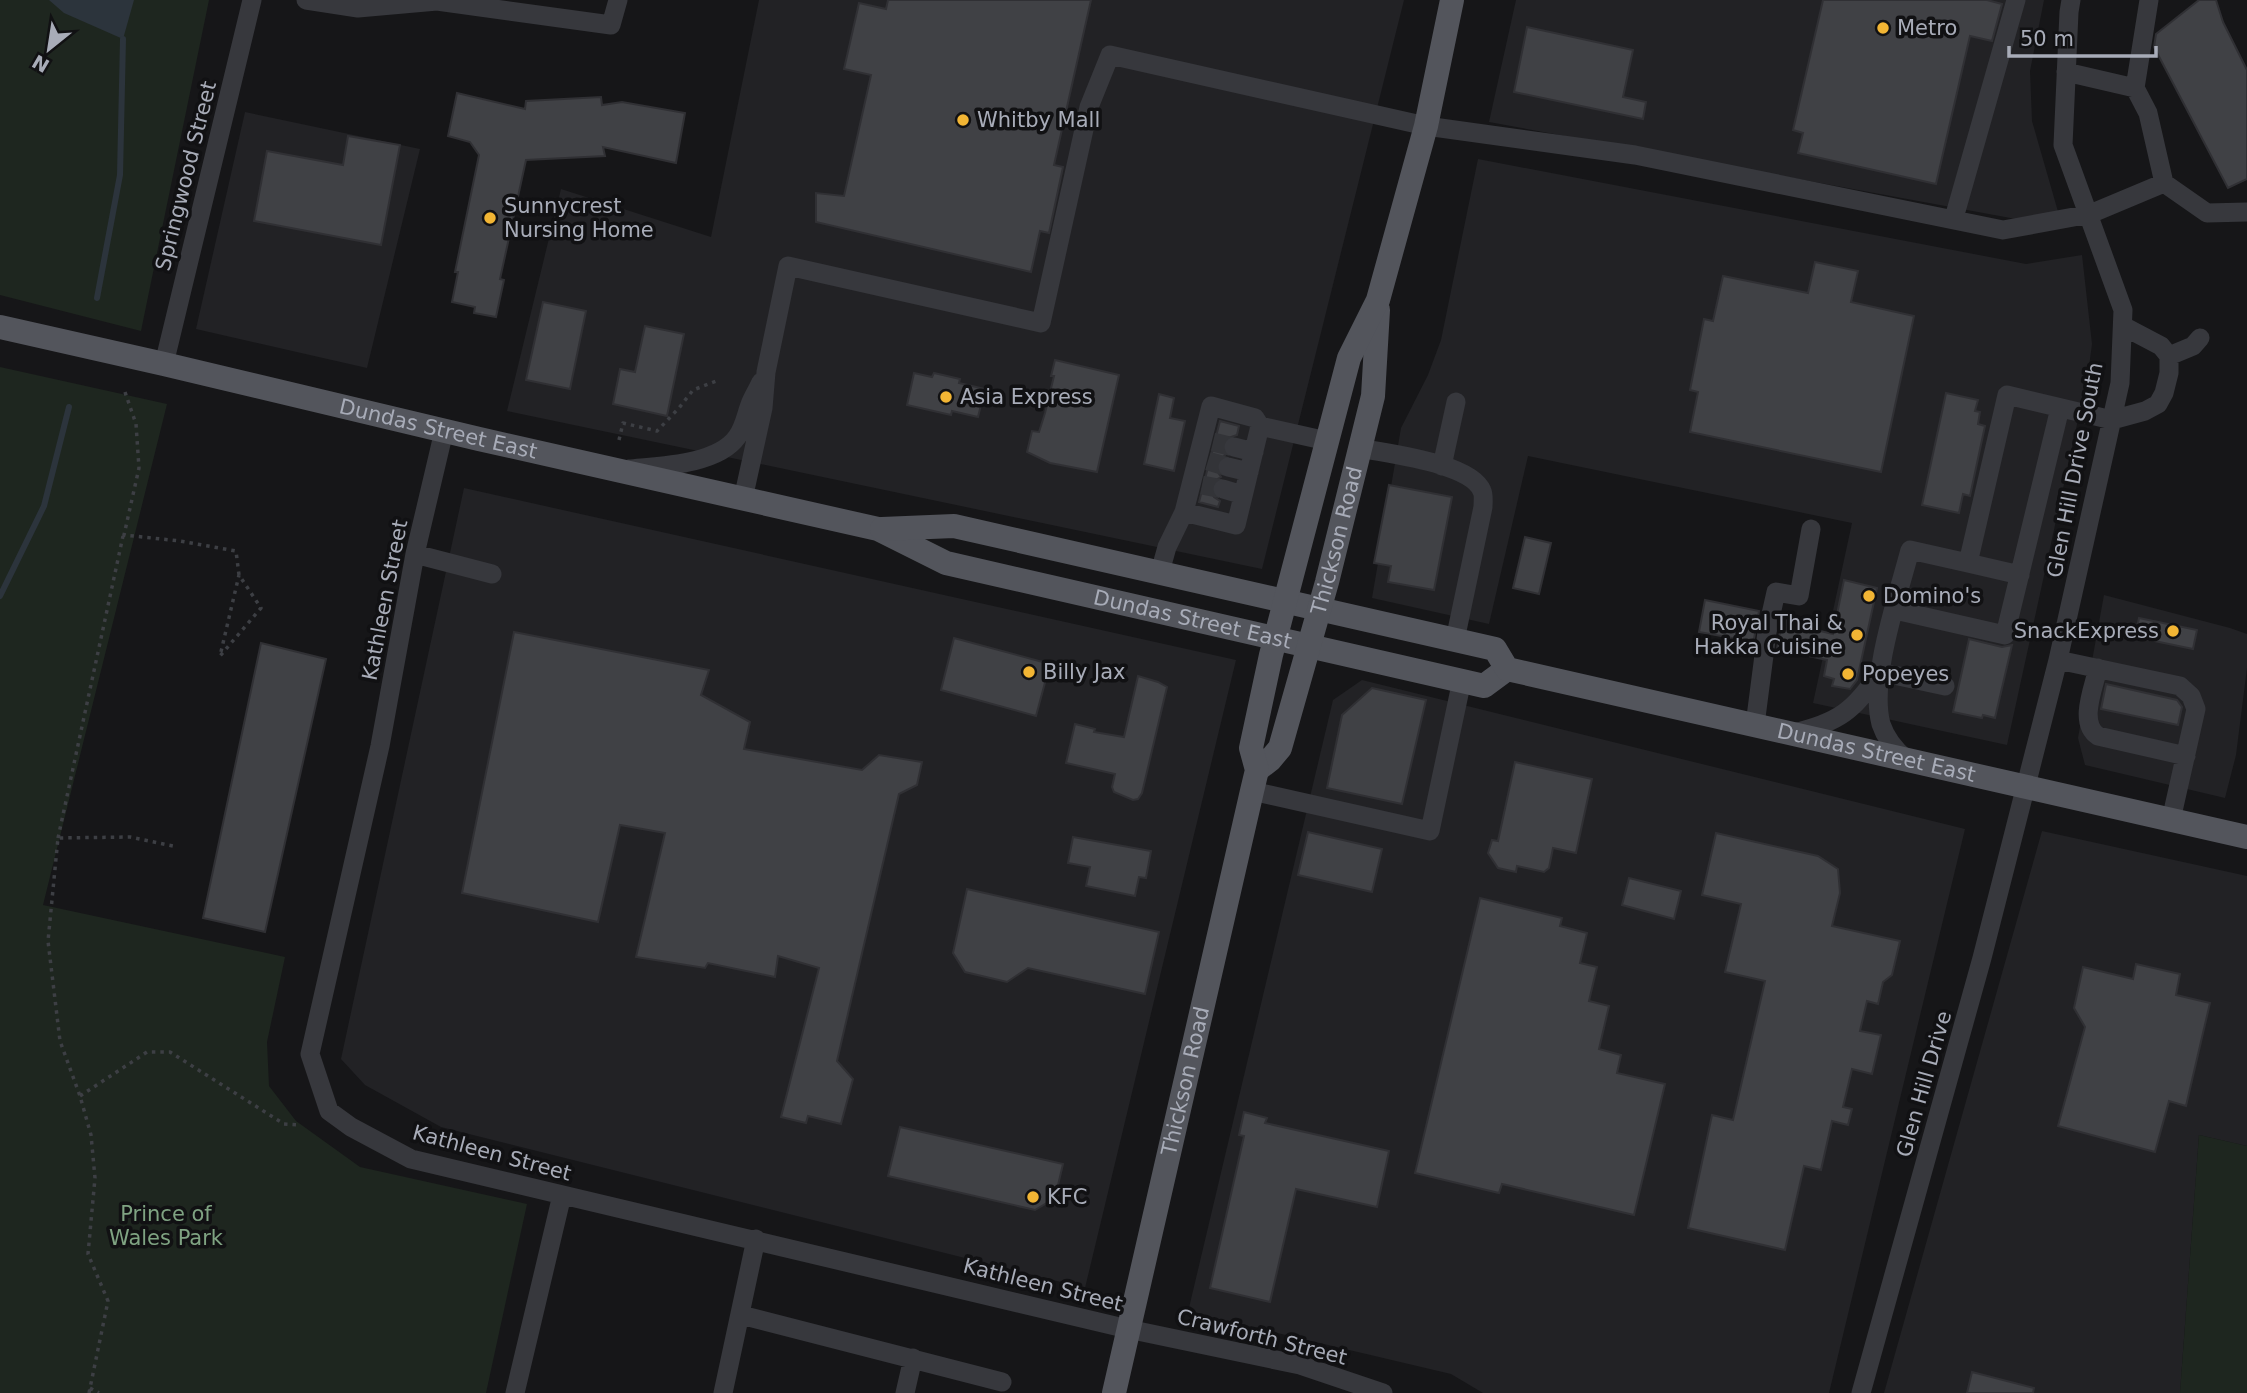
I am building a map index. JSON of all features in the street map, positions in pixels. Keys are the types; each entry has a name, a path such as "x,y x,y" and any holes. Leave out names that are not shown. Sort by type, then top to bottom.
{"main road":[{"name":"Thickson Road","path":"1114,1393 1255,781 1251,748 1276,637 1349,358 1378,300 1426,126 1452,0"},
{"name":"Thickson Road","path":"1255,781 1280,748 1319,610 1373,397 1378,300"},
{"name":"Dundas Street East","path":"0,327 878,530 946,562 1484,686 1507,669"},
{"name":"Dundas Street East","path":"878,530 954,526 1160,572 1494,649 1507,669 2247,837"}],"street":[{"name":"Springwood Street","path":"164,363 252,0"},
{"path":"306,0 358,8 437,1 611,25 618,0"},
{"path":"1954,218 2016,0"},
{"name":"Glen Hill Drive South","path":"2026,786 2058,660 2120,383 2123,310 2063,145 2071,0"},
{"path":"2149,0 2135,88 2148,113 2164,183 2207,213 2247,212"},
{"path":"743,499 763,408 766,372 788,266 1041,323 1090,107 1110,55 1426,126 1635,155 2003,230 2090,214 2164,183"},
{"path":"2066,72 2135,88"},
{"path":"1968,563 2007,395 2112,420 2145,411 2158,404 2169,373 2169,356 2161,346 2123,326"},
{"path":"2169,356 2193,346 2200,338"},
{"path":"618,470 678,463 710,456 728,447 743,427 750,404 766,372"},
{"path":"1442,467 1457,402"},
{"path":"1160,572 1167,547 1197,483 1211,406 1255,418 1260,426 1236,525 1184,512"},
{"path":"1895,610 2006,635 2060,408"},
{"path":"1260,426 1327,441"},
{"name":"Kathleen Street","path":"444,430 415,554 380,746 310,1054 328,1111 351,1127 411,1159 1128,1329"},
{"path":"1234,447 1254,452"},
{"path":"1360,448 1453,469 1469,477 1482,491 1483,507 1455,640"},
{"path":"1228,467 1249,472"},
{"path":"1223,489 1243,495"},
{"path":"1755,725 1767,632 1776,592 1799,596 1811,529"},
{"path":"1906,759 1894,749 1881,725 1880,671 1910,550 2020,575"},
{"path":"415,554 492,574"},
{"path":"2058,660 2179,686 2191,696 2196,709 2171,820"},
{"path":"2098,668 2087,719 2092,732 2098,736 2186,756"},
{"path":"1880,671 1945,686"},
{"path":"1791,733 1817,728 1852,708 1864,697 1880,671"},
{"path":"1255,781 1430,831 1462,680"},
{"name":"Glen Hill Drive","path":"1861,1393 1982,958 2026,786"},
{"path":"515,1393 562,1195"},
{"path":"723,1393 756,1239"},
{"path":"741,1315 1002,1382"},
{"name":"Crawforth Street","path":"1128,1329 1300,1365 1383,1393"},
{"path":"905,1393 913,1359"}],"path":[{"path":"619,440 622,423 657,431 693,390 719,380"},
{"path":"99,1393 89,1391 108,1301 89,1254 95,1178 91,1135 60,1041 48,941 58,838 139,468 136,425 125,392"},
{"path":"124,535 236,551 239,575 220,656 261,608 239,575"},
{"path":"58,838 130,838 173,846"},
{"path":"80,1096 147,1052 170,1052 285,1124 301,1125"}],"shaded area":[{"path":"49,0 134,0 123,39 64,13"},
{"path":"759,0 1404,0 1262,569 507,411 561,189 711,237"},
{"path":"1516,0 2044,0 2030,71 2032,121 2059,215 2016,219 1489,122"},
{"path":"245,112 420,149 367,368 196,329"},
{"path":"1478,159 2026,264 2082,255 2092,344 2088,374 2007,745 1813,703 1852,523 1528,456 1489,624 1372,598 1401,428 1428,375 1441,340"},
{"path":"464,488 1236,660 1085,1288 441,1127 365,1085 341,1059"},
{"path":"2104,595 2247,634 2247,668 2236,755 2225,798 2085,765 2078,738"},
{"path":"1362,680 1965,829 1829,1393 1483,1393 1451,1374 1188,1312 1333,700"},
{"path":"2042,831 2247,876 2247,1146 2199,1135 2180,1393 1884,1393"}],"green space":[{"path":"0,0 209,0 141,331 0,295"},
{"name":"Prince of Wales Park","path":"0,367 167,404 43,905 285,957 267,1042 269,1086 296,1121 360,1167 527,1204 486,1393 0,1393"},
{"path":"2199,1135 2247,1146 2247,1393 2180,1393"}],"building":[{"name":"Whitby Mall","path":"888,0 1091,0 1054,165 1063,167 1049,233 1040,231 1031,272 816,222 816,193 844,196 871,75 844,69 859,3 886,9"},
{"path":"1823,0 1987,0 2002,4 1992,41 1970,36 1936,184 1798,153 1803,133 1793,130"},
{"path":"2199,0 2216,0 2223,22 2247,70 2247,179 2228,188 2154,47 2156,34"},
{"path":"1527,27 1633,50 1623,97 1646,102 1643,119 1514,92"},
{"name":"Sunnycrest Nursing Home","path":"457,93 525,109 526,101 601,97 602,105 622,102 685,113 676,163 603,147 605,156 526,160 500,279 504,280 496,317 474,313 475,307 452,302 458,272 455,272 479,155 470,142 448,136"},
{"path":"348,136 400,145 381,245 254,221 267,151 343,165"},
{"path":"1815,262 1858,271 1851,302 1914,316 1881,472 1690,432 1698,392 1690,390 1704,319 1713,321 1723,276 1808,293"},
{"path":"543,302 586,311 570,389 526,380"},
{"path":"645,326 684,334 667,416 613,404 620,369 635,372"},
{"path":"1055,360 1119,375 1097,472 1050,463 1027,452 1032,431 1039,432 1045,413"},
{"name":"Asia Express","path":"914,373 932,377 934,373 985,389 978,417 952,411 951,415 907,405"},
{"path":"1946,393 1978,400 1975,411 1980,412 1978,424 1985,426 1970,496 1963,494 1959,513 1922,505"},
{"path":"1159,394 1174,398 1170,418 1185,421 1174,471 1144,464"},
{"path":"1220,421 1239,426 1237,435 1225,439 1222,445 1225,455 1216,464 1221,477 1214,481 1211,491 1220,501 1218,507 1199,502"},
{"path":"1389,485 1452,497 1434,590 1388,582 1391,566 1374,563"},
{"path":"1525,537 1551,543 1539,594 1513,588"},
{"path":"1844,580 1877,588 1857,680 1850,689 1832,686 1834,679 1824,676 1827,660 1777,649 1783,615 1797,618 1795,625 1833,634"},
{"path":"1705,600 1759,611 1752,650 1736,647 1738,639 1699,632"},
{"path":"2139,618 2197,630 2193,649 2135,637"},
{"path":"514,632 709,670 701,695 750,722 744,749 862,770 879,755 922,762 917,785 899,794 837,1061 853,1079 841,1124 808,1116 806,1123 781,1117 819,968 778,956 775,977 708,963 705,968 636,957 665,833 620,825 598,922 462,893"},
{"path":"954,638 1050,664 1036,716 941,690"},
{"path":"1969,639 2002,647 2012,645 1995,718 1953,712"},
{"path":"261,643 326,659 265,932 203,918"},
{"path":"1138,676 1167,687 1142,793 1138,799 1133,800 1114,792 1112,787 1115,774 1066,763 1075,724 1095,729 1094,732 1124,737"},
{"path":"2106,684 2177,700 2182,707 2178,725 2101,709"},
{"path":"1372,688 1426,700 1402,804 1327,788 1342,715"},
{"path":"1515,762 1592,779 1576,853 1553,848 1549,868 1544,872 1517,866 1516,872 1498,868 1488,853 1492,840 1498,841"},
{"path":"1308,832 1382,849 1372,892 1298,875"},
{"path":"1716,833 1818,856 1838,869 1840,893 1832,926 1900,941 1892,975 1883,982 1878,1004 1867,1001 1860,1031 1881,1035 1872,1074 1852,1069 1843,1107 1852,1109 1848,1125 1832,1121 1821,1170 1804,1166 1785,1250 1688,1228 1712,1115 1733,1120 1765,981 1725,972 1741,904 1702,895"},
{"path":"1073,837 1151,851 1146,878 1139,877 1135,896 1086,886 1090,867 1068,863"},
{"path":"1629,878 1681,891 1674,919 1622,905"},
{"path":"967,889 1159,932 1145,994 1028,968 1007,982 965,972 953,953"},
{"path":"1480,898 1562,918 1560,926 1587,933 1580,963 1597,967 1589,1001 1609,1006 1599,1049 1621,1055 1617,1073 1665,1084 1634,1215 1502,1184 1499,1193 1415,1173"},
{"path":"2136,964 2180,974 2176,995 2210,1003 2186,1106 2169,1101 2155,1152 2058,1126 2085,1027 2074,1008 2083,967 2133,979"},
{"path":"1244,1112 1267,1118 1265,1123 1389,1151 1377,1207 1296,1189 1270,1302 1210,1288 1244,1136 1239,1135"},
{"path":"900,1127 1063,1164 1055,1198 1035,1210 888,1176"},
{"path":"1972,1372 2034,1388 2033,1393 1967,1393"}],"waterway":[{"path":"97,298 120,175 123,39"},
{"path":"0,596 44,506 69,407"}],"tunnel":[{"path":"1213,442 1234,447"},
{"path":"1208,461 1228,467"},
{"path":"1202,485 1223,489"}],"place":[{"name":"Metro","path":"1883,28"},
{"name":"Whitby Mall","path":"963,120"},
{"name":"Sunnycrest Nursing Home","path":"490,218"},
{"name":"Asia Express","path":"946,397"},
{"name":"Domino's","path":"1869,596"},
{"name":"SnackExpress","path":"2173,631"},
{"name":"Royal Thai & Hakka Cuisine","path":"1857,635"},
{"name":"Billy Jax","path":"1029,672"},
{"name":"Popeyes","path":"1848,674"},
{"name":"KFC","path":"1033,1197"}]}
